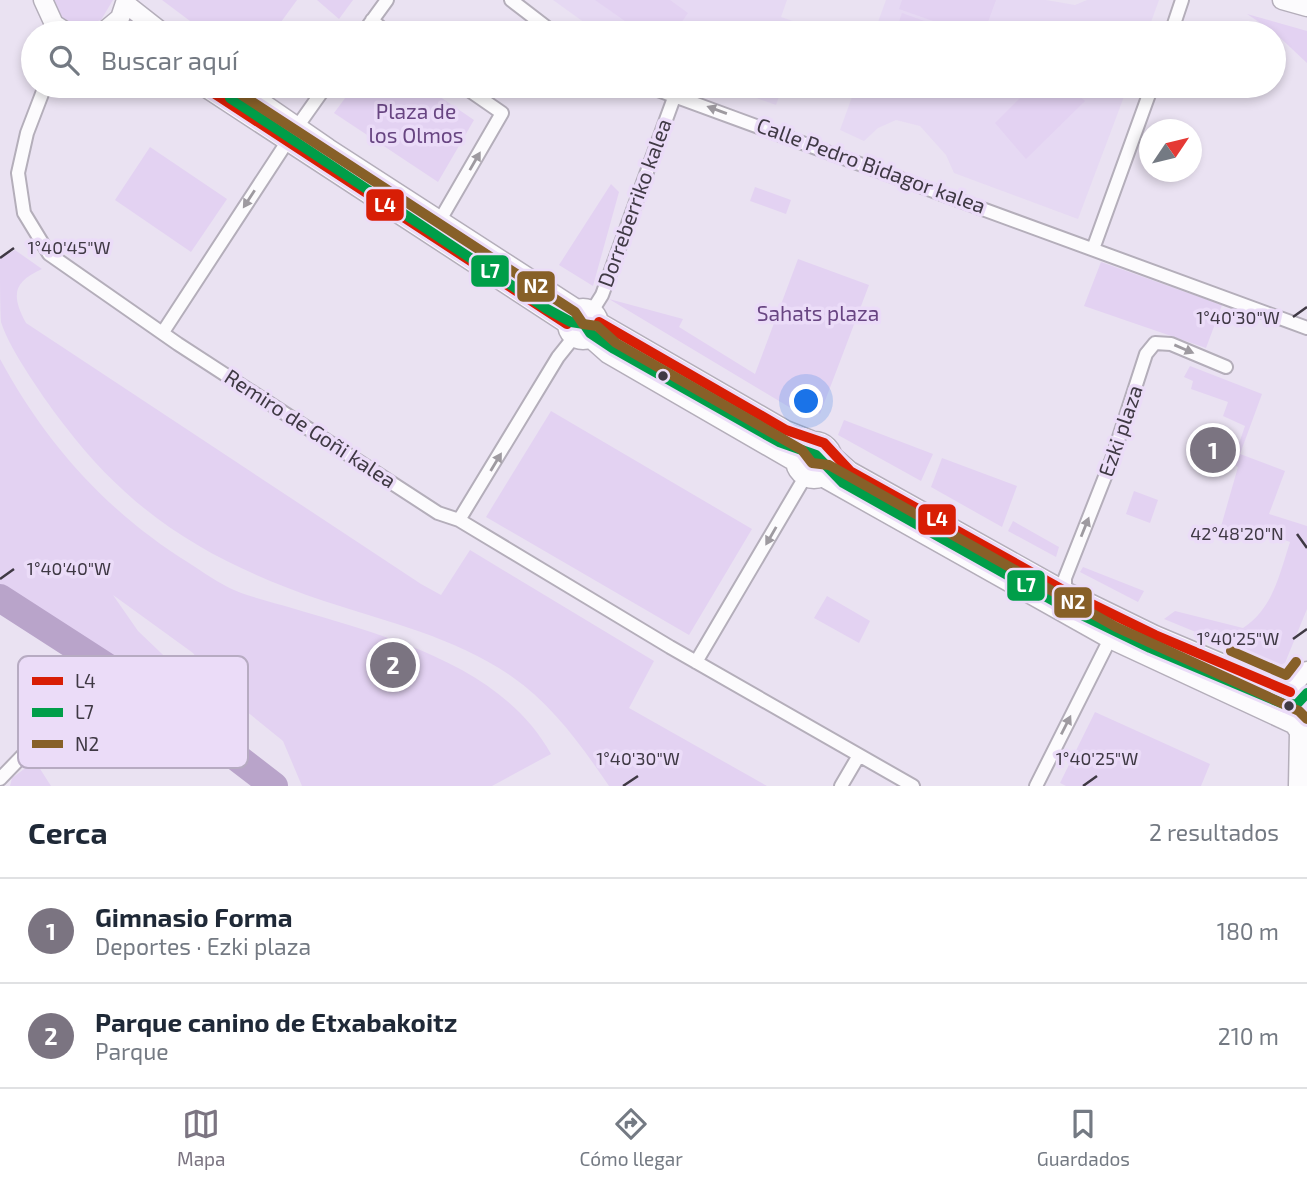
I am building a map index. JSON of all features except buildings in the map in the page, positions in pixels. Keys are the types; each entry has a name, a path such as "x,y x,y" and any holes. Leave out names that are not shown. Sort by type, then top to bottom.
{"main road":[{"path":"43,0 53,21"},
{"path":"1282,0 1307,7"},
{"path":"118,21 126,2 149,21"},
{"path":"221,98 287,142 583,323 811,440 824,443 833,456 850,471 1065,591 1155,635 1290,692"},
{"path":"255,98 440,220 583,323 608,354 808,472 1110,639 1299,732"},
{"path":"808,472 800,446 811,440"},
{"path":"808,472 832,469 833,456"},
{"path":"1298,786 1299,732 1289,714 1290,692 1307,671"}],"street":[{"path":"372,20 387,0"},
{"path":"511,0 538,21"},
{"path":"1175,21 1182,0"},
{"name":"Remiro de Goñi kalea","path":"40,98 27,133 18,173 18,195 24,213 49,254 438,513 459,520 858,757 913,786"},
{"path":"297,127 318,98"},
{"path":"440,220 502,113 480,98"},
{"name":"Dorreberriko kalea","path":"583,323 602,295 674,98"},
{"name":"Calle Pedro Bidagor kalea","path":"686,98 1307,328"},
{"path":"1093,249 1148,98"},
{"path":"163,332 287,142"},
{"path":"459,520 558,357 583,323"},
{"name":"Ezki plaza","path":"1065,591 1065,578 1112,459 1146,354 1155,343 1171,344 1226,367"},
{"path":"696,662 808,472"},
{"path":"1036,786 1110,639"},
{"path":"841,786 858,757"},
{"path":"0,779 18,760"}],"shaded area":[{"path":"553,0 787,0 781,17 793,21 582,21"},
{"path":"886,0 1046,0 1075,5 1087,0 1159,0 1151,21 878,21"},
{"path":"756,98 779,98 776,105"},
{"path":"852,98 1123,98 1078,219 954,173 946,155 920,126 896,120 878,128 864,141 840,130"}],"green space":[{"path":"53,0 113,0 101,20 63,19"},
{"path":"162,0 297,0 282,21 190,21"},
{"path":"317,0 353,0 339,19"},
{"path":"595,0 670,0 688,13 682,21 625,21"},
{"path":"902,0 996,0 988,21 933,21 899,9"},
{"path":"902,13 924,21 899,21"},
{"path":"1247,14 1272,21 1258,21"},
{"path":"1286,25 1307,31 1307,63 1286,43"},
{"name":"Plaza de los Olmos","path":"345,98 442,98 474,120 438,182 334,113"},
{"path":"1020,98 1082,98 1085,101 1026,159 995,123"},
{"path":"150,147 227,199 191,252 115,200"},
{"path":"611,184 619,192 593,286 559,265"},
{"path":"755,187 791,200 786,214 750,201"},
{"path":"15,250 42,269 25,279 18,290 18,305 26,323 441,595 470,550 654,661 629,708 767,786 609,786 553,712 526,687 489,662 444,641 284,587 247,571 213,554 149,512 92,458 57,416 20,361 5,333 1,322 0,258"},
{"name":"Sahats plaza","path":"798,259 869,285 820,414 804,404 799,413 609,299 683,319 679,327 755,374"},
{"path":"1101,262 1222,305 1206,348 1084,306"},
{"path":"0,359 37,420 81,474 131,522 159,543 234,590 403,643 439,658 472,676 503,698 530,723 551,754 492,786 302,786 283,741 248,713 248,656 195,656 113,595 138,631 164,656 88,656 0,601"},
{"path":"1190,366 1262,394 1240,454 1285,471 1269,514 1307,526 1307,609 1285,663 1279,666 1164,619 1175,611 1243,628 1268,601 1290,542 1255,529 1249,542 1220,530 1238,467 1232,464 1245,426 1223,416 1228,402 1191,389 1193,381 1184,377"},
{"path":"551,411 752,529 689,635 486,517"},
{"path":"844,420 933,454 921,481 838,435"},
{"path":"942,458 1017,486 1002,527 931,487"},
{"path":"1134,491 1158,500 1150,523 1126,514"},
{"path":"1013,521 1059,547 1056,557 1008,531"},
{"path":"1083,567 1144,591 1138,602 1080,572"},
{"path":"827,596 870,621 859,643 814,618"},
{"path":"1095,712 1210,764 1201,786 1066,786 1060,783"},
{"path":"26,768 39,768 51,786 10,786 12,778"}],"waterway":[{"path":"0,598 90,656"},
{"path":"248,766 274,786"}],"transit line":[{"name":"L4","path":"221,98 567,324"},
{"name":"L7","path":"230,98 547,309 571,322 584,324 590,333 614,349 779,442 816,455 843,483 1059,604 1150,648 1286,705 1297,704 1307,693"},
{"name":"N2","path":"246,98 575,312 583,324 597,326 616,343 802,450 812,463 829,465 1116,627 1299,711 1307,719"},
{"name":"L4","path":"599,322 786,430 824,443 850,471 1065,591 1155,635 1290,692"},
{"name":"N2","path":"1231,651 1286,675 1296,662"}],"place":[{"name":"Gimnasio Forma","path":"1213,450"},
{"name":"Parque canino de Etxabakoitz","path":"393,665"}]}
